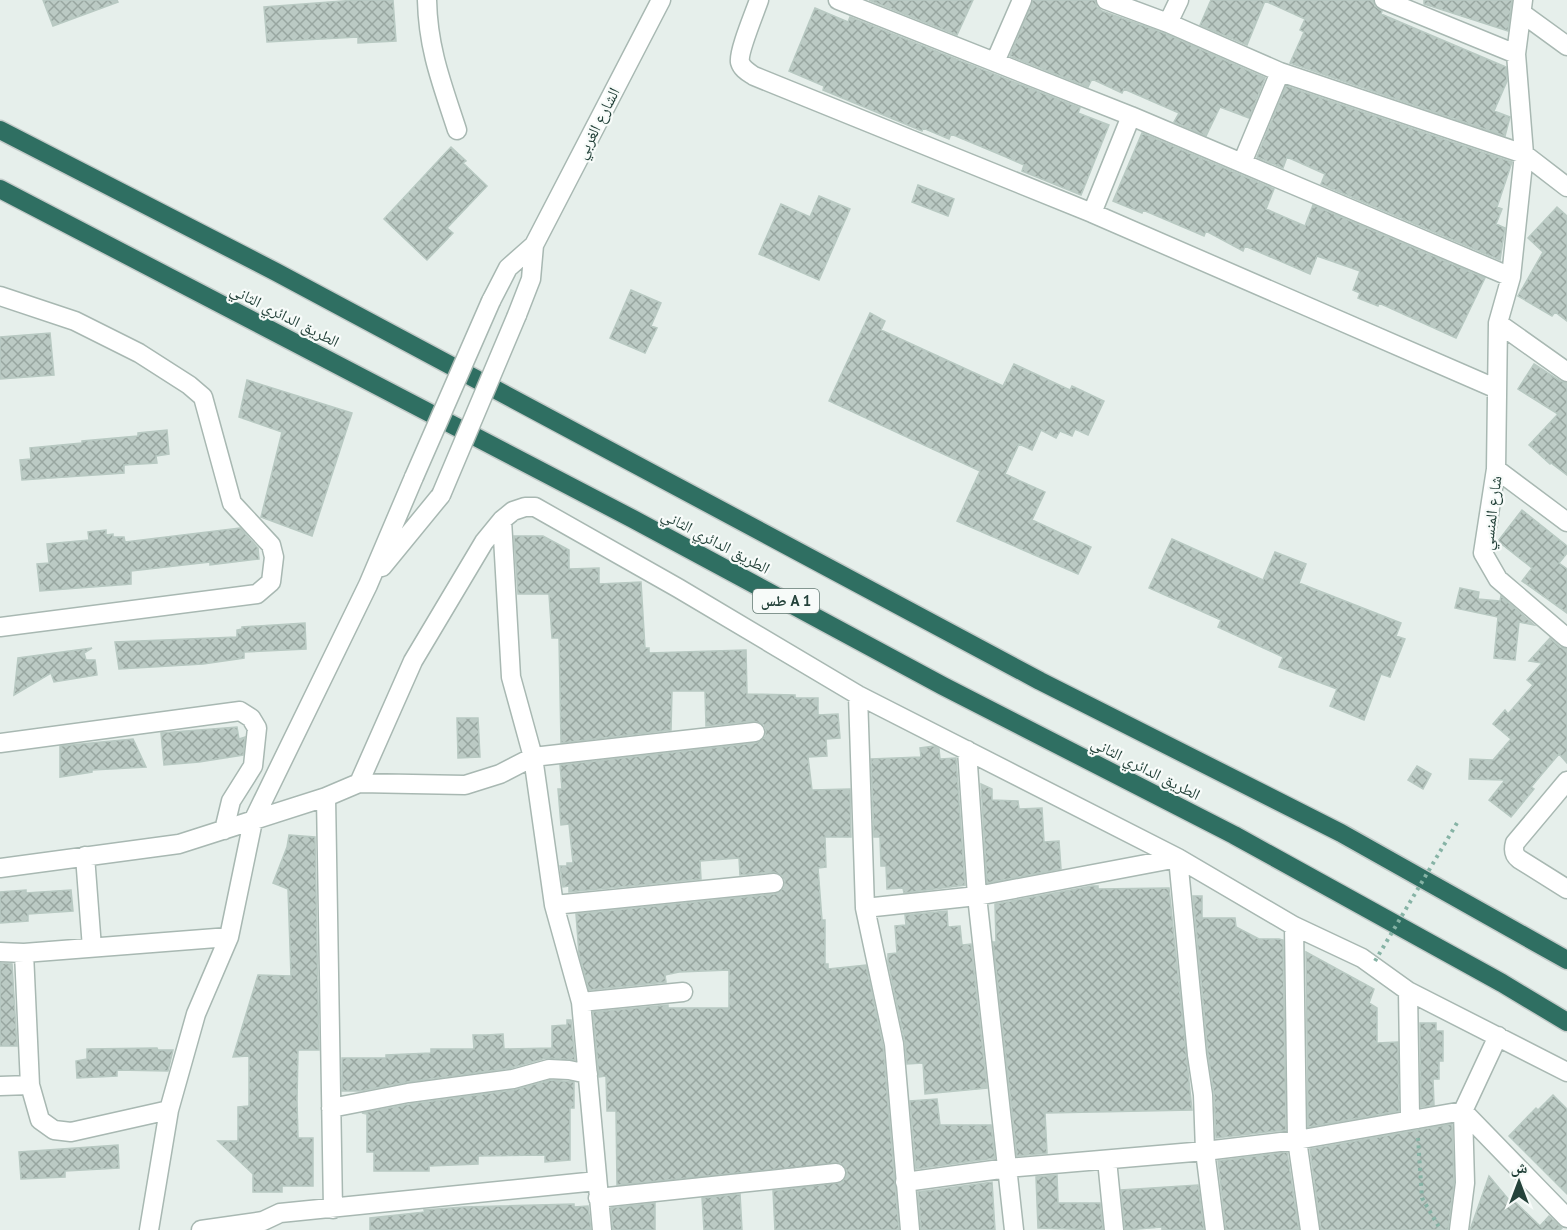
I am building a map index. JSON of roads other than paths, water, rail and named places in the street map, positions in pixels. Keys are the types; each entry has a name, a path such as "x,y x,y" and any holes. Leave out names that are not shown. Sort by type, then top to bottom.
{"highway":[{"name":"الطريق الدائري الثاني","path":"4,132 286,277 1040,681 1341,833 1567,960"},
{"name":"الطريق الدائري الثاني","path":"0,189 633,519 943,686 1234,835 1502,983 1567,1022"}],"street":[{"path":"427,0 428,30 436,67 457,130"},
{"name":"الشارع الغربي","path":"534,245 661,0"},
{"path":"759,0 740,61 744,69 754,76 1092,213 1497,389"},
{"path":"838,0 1131,116 1510,277"},
{"path":"995,62 1022,0"},
{"path":"1106,0 1168,23 1280,72 1524,154 1567,187"},
{"path":"1168,23 1179,0"},
{"path":"1384,0 1516,54"},
{"path":"1523,7 1567,46"},
{"name":"شارع المنسي","path":"1523,7 1516,54 1524,154 1510,277 1498,323 1496,469 1483,554 1498,579 1567,638"},
{"path":"1242,164 1280,72"},
{"path":"1092,213 1131,116"},
{"path":"149,1230 169,1110 196,1014 229,937 253,820 368,585 491,301 508,268 534,245"},
{"path":"368,585 441,495 531,279 534,245"},
{"path":"0,296 75,321 139,353 189,385 203,397 232,503 271,545 274,557 271,582 257,594 0,627"},
{"path":"1498,323 1567,372"},
{"path":"1496,469 1567,522"},
{"path":"358,783 413,661 484,542 502,520 513,511 535,507 678,588 858,695 1178,858 1294,926 1362,958 1408,991 1567,1072"},
{"path":"502,520 511,677 533,757 554,905 581,1002 602,1230"},
{"path":"858,695 865,908 894,1044 910,1230"},
{"path":"0,743 240,711 251,718 257,728 253,766 231,801 224,830"},
{"path":"0,868 179,844 326,797 358,783 465,785 500,774 533,757 755,732"},
{"path":"967,750 977,896 1014,1230"},
{"path":"1567,781 1515,843 1514,851 1519,859 1567,889"},
{"path":"326,797 333,1209"},
{"path":"85,856 92,948"},
{"path":"865,908 977,896 1178,858"},
{"path":"1178,858 1203,1095 1205,1151 1215,1230"},
{"path":"554,905 774,883"},
{"path":"1294,926 1297,1140 1310,1230"},
{"path":"0,952 24,953 229,937"},
{"path":"24,953 30,1085 40,1120 54,1130 71,1132 169,1110"},
{"path":"1408,991 1410,1115 1417,1119"},
{"path":"581,1002 683,992"},
{"path":"1459,1230 1465,1184 1463,1111 1498,1036"},
{"path":"331,1108 408,1093 513,1079 549,1069 588,1074"},
{"path":"0,1086 30,1085"},
{"path":"905,1182 1008,1168 1205,1151 1297,1140 1463,1111"},
{"path":"1463,1111 1567,1218"},
{"path":"1107,1160 1114,1230"},
{"path":"201,1230 263,1226 280,1214 333,1209 836,1173"}]}
